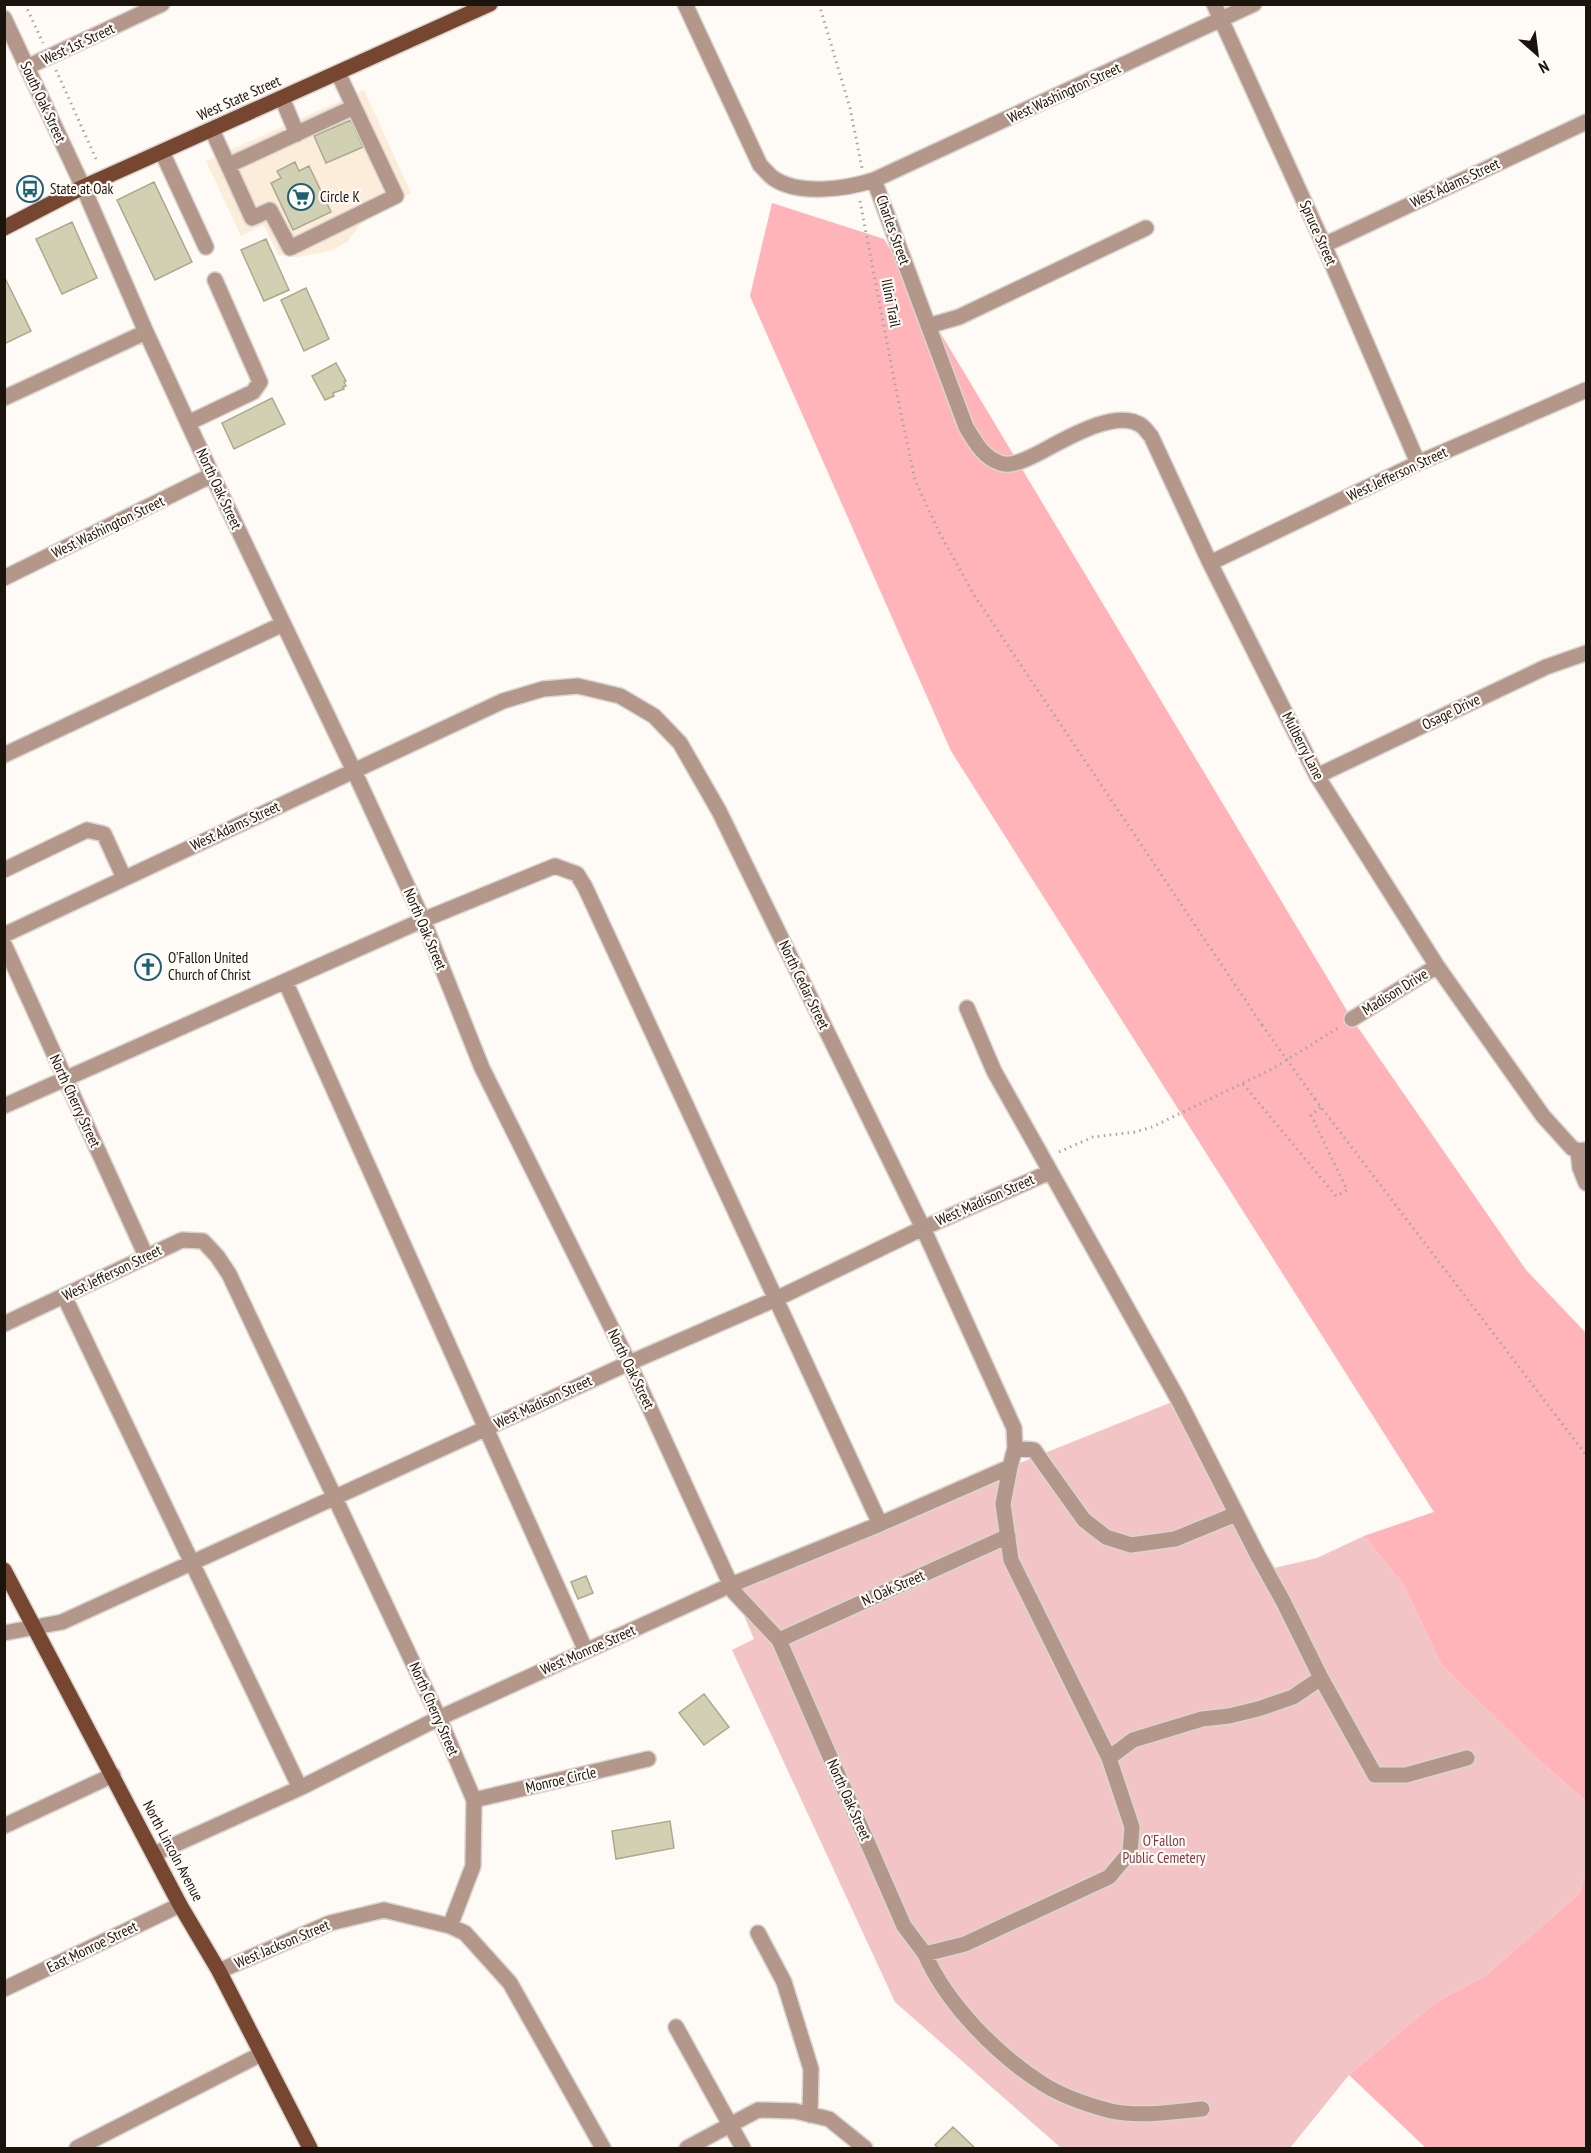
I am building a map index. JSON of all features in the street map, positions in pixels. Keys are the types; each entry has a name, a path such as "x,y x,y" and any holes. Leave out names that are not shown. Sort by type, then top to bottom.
{"main road":[{"name":"West State Street","path":"4,228 83,187 489,4"},
{"name":"North Lincoln Avenue","path":"4,1570 180,1905 219,1971 310,2148"}],"street":[{"name":"West 1st Street","path":"27,67 162,4"},
{"name":"Charles Street","path":"685,4 760,165 772,177 796,188 837,188 868,182 928,326 966,427 986,456 1002,464 1020,463"},
{"name":"Spruce Street","path":"1214,4 1324,245 1418,463"},
{"name":"West Washington Street","path":"868,182 1254,4"},
{"name":"South Oak Street","path":"4,18 83,187"},
{"path":"212,130 252,218 270,210 290,248 396,196 338,73"},
{"path":"282,98 297,134"},
{"path":"229,165 354,107"},
{"name":"West Adams Street","path":"1324,245 1587,122"},
{"path":"162,152 206,247"},
{"name":"North Oak Street","path":"83,187 212,475 423,920 482,1068 629,1363 732,1588 779,1640 904,1926 925,1953 958,2007 1017,2065 1044,2085 1078,2100 1112,2111 1145,2114 1202,2109"},
{"path":"928,326 959,317 1146,228"},
{"path":"188,423 253,392 260,382 215,280"},
{"path":"4,398 146,332"},
{"name":"West Jefferson Street","path":"1210,563 1418,463 1587,390"},
{"name":"Mulberry Lane","path":"1020,463 1085,430 1108,422 1126,420 1141,425 1151,436 1210,563 1317,776 1437,966 1543,1116 1572,1148 1582,1151 1580,1168 1587,1183"},
{"name":"West Washington Street","path":"4,578 212,475"},
{"path":"4,755 284,624"},
{"name":"Osage Drive","path":"1317,776 1546,667 1587,653"},
{"name":"North Cedar Street","path":"466,718 503,701 543,689 578,686 620,696 654,716 680,743 719,811 923,1228 1014,1428 1015,1448"},
{"name":"West Adams Street","path":"4,935 466,718"},
{"path":"4,870 87,830 104,834 124,878"},
{"path":"4,1107 423,920 555,866 577,874 585,886 880,1524"},
{"name":"North Cherry Street","path":"4,944 146,1256"},
{"name":"Madison Drive","path":"1352,1019 1437,966"},
{"path":"285,981 586,1651"},
{"path":"967,1008 994,1071 1178,1398 1321,1678 1375,1775 1406,1775 1467,1758"},
{"name":"West Madison Street","path":"4,1633 62,1622 191,1561 776,1299 1047,1166"},
{"name":"West Jefferson Street","path":"4,1324 182,1240 202,1241 217,1256"},
{"name":"North Cherry Street","path":"217,1256 229,1274 336,1497 439,1718 474,1800 473,1866 450,1926"},
{"path":"64,1296 300,1788"},
{"path":"925,1953 965,1944 1109,1877 1130,1852 1132,1827 1109,1758 1011,1560 1003,1504 1015,1448 1034,1450 1084,1520 1106,1537 1131,1545 1175,1539 1236,1514"},
{"name":"West Monroe Street","path":"154,1854 300,1788 439,1718 586,1651 1010,1467"},
{"name":"N. Oak Street","path":"779,1640 1008,1536"},
{"path":"1109,1758 1133,1740 1202,1719 1258,1709 1293,1697 1321,1678"},
{"name":"Monroe Circle","path":"474,1800 648,1759"},
{"path":"4,1826 113,1775"},
{"name":"East Monroe Street","path":"4,1989 180,1905"},
{"name":"West Jackson Street","path":"219,1971 330,1923 384,1910 450,1926"},
{"path":"450,1926 465,1933 510,1983 603,2148"},
{"path":"758,1933 784,1982 811,2069 810,2115"},
{"path":"676,2027 743,2148"},
{"path":"77,2148 261,2054"},
{"path":"687,2148 758,2110 795,2111 829,2119 865,2148"}],"path":[{"path":"25,4 98,161 96,162"},
{"name":"Illini Trail","path":"819,4 850,108 863,172 868,182 860,201 915,480 939,532 974,595 1262,1025 1321,1107 1587,1455"},
{"path":"1047,1166 1093,1137 1135,1132 1152,1127 1243,1084 1272,1069 1352,1019"},
{"path":"1243,1084 1336,1196 1347,1190 1311,1115 1321,1107"}],"shaded area":[{"path":"364,90 411,193 363,221 347,242 330,251 297,257 278,255 264,225 241,236 206,161"},
{"path":"772,203 884,239 1352,1019 1526,1270 1586,1333 1586,1801 1533,1755 1441,1664 1404,1585 1364,1536 1434,1512 951,751 750,296"},
{"path":"1586,1870 1586,2148 1426,2148 1349,2075 1436,2002 1484,1977 1580,1893"}],"green space":[{"name":"O'Fallon Public Cemetery","path":"1172,1402 1257,1572 1317,1558 1364,1536 1404,1585 1441,1664 1533,1755 1586,1801 1586,1870 1580,1893 1484,1977 1436,2002 1349,2075 1290,2148 1061,2148 895,2002 732,1650 754,1639 734,1592 1010,1467"}],"building":[{"name":"Circle K","path":"351,120 363,147 326,163 314,136"},
{"name":"Circle K","path":"295,162 299,171 309,166 331,212 293,230 271,183 281,178 277,171"},
{"path":"154,182 192,262 155,280 117,200"},
{"path":"72,222 97,278 62,294 36,239"},
{"path":"266,239 289,290 264,301 241,250"},
{"path":"4,276 31,331 6,343 4,340"},
{"path":"306,288 329,339 304,351 281,300"},
{"path":"336,363 346,381 344,382 346,386 325,400 312,376"},
{"path":"272,398 285,424 234,449 222,423"},
{"path":"586,1576 593,1593 578,1599 571,1582"},
{"path":"704,1694 729,1727 704,1745 679,1713"},
{"path":"670,1821 674,1848 616,1859 612,1831"},
{"path":"953,2127 975,2148 938,2148 935,2145"}],"place":[{"name":"State at Oak","path":"30,189"},
{"name":"Circle K","path":"301,197"},
{"name":"O'Fallon United Church of Christ","path":"148,967"}]}
